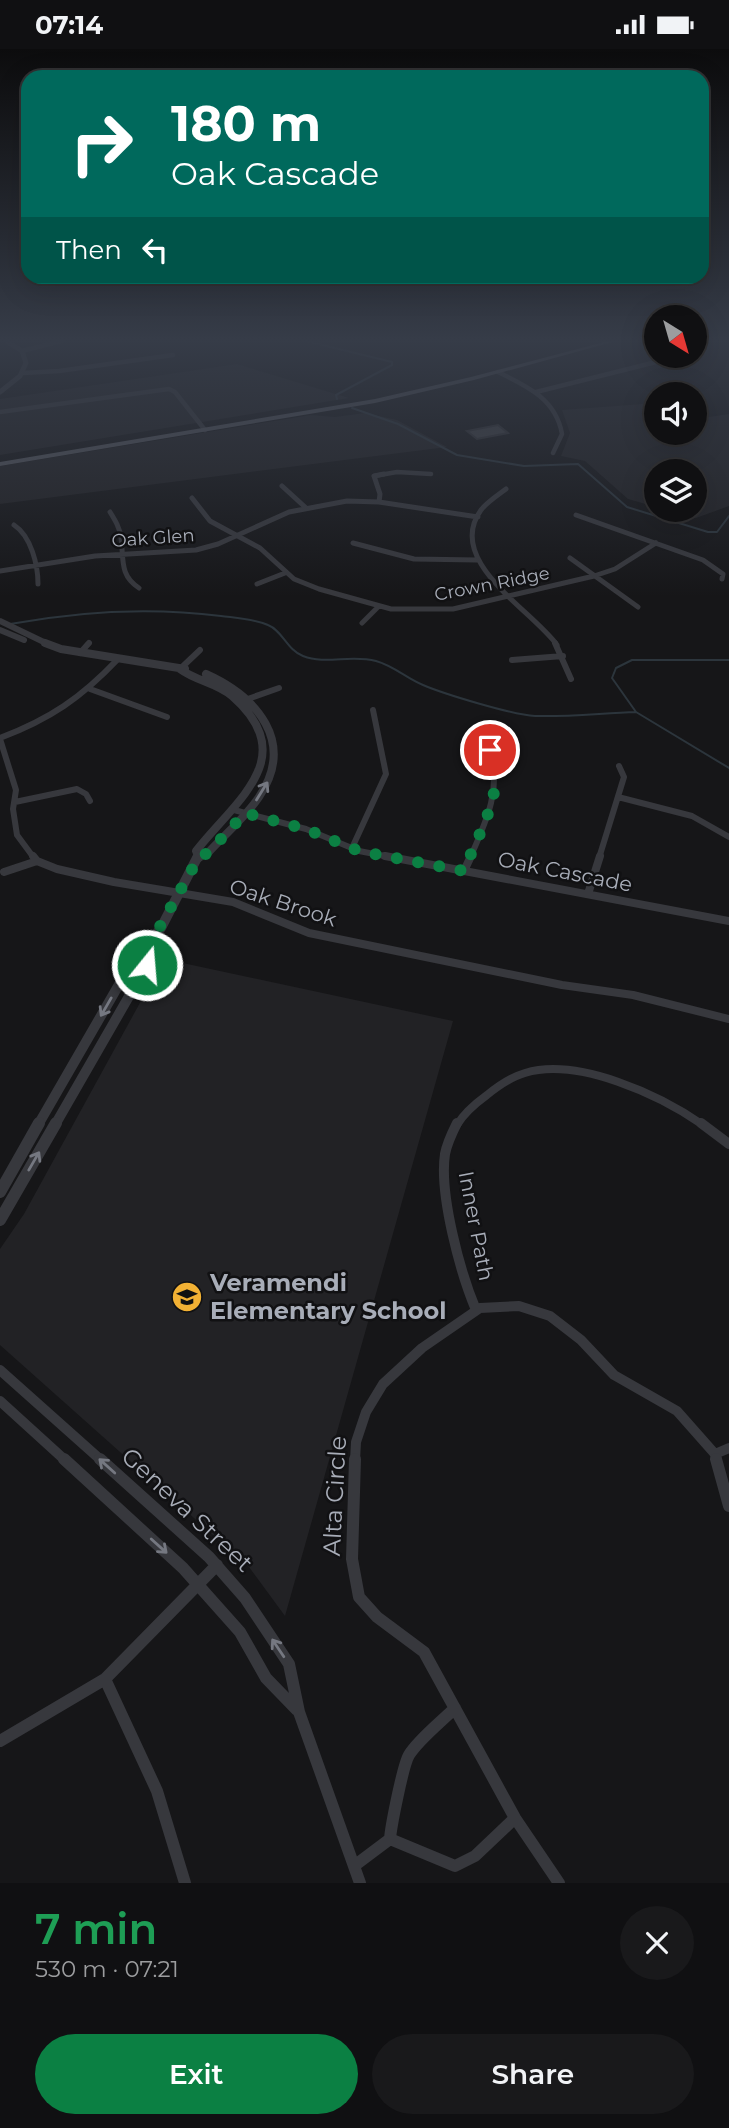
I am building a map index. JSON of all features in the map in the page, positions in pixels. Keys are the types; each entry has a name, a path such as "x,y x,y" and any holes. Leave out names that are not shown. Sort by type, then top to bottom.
{"main road":[{"path":"0,461 204,427"}],"street":[{"path":"553,453 562,434 561,427"},
{"path":"379,502 380,496 374,476 397,472 431,474"},
{"path":"282,486 305,507"},
{"path":"506,489 487,504 478,517 471,536 477,560 489,578 548,634 563,656 571,679"},
{"name":"Crown Ridge","path":"192,498 210,521 264,550 285,573 310,586 379,606 414,611 444,610 510,598 594,576 615,569 656,543"},
{"name":"Oak Glen","path":"0,571 120,554 196,550 305,507 344,502 379,502 478,517"},
{"path":"110,512 120,532 120,554 130,580 139,588"},
{"path":"576,515 714,565 722,572 722,579"},
{"path":"14,525 23,530 36,565 38,584"},
{"path":"353,543 387,556 414,561 477,560"},
{"path":"570,558 638,607"},
{"path":"257,584 285,573"},
{"path":"362,623 379,606"},
{"path":"0,621 41,642 80,653 189,669 214,677 249,699 268,725 274,751 265,787 208,853 199,857 145,953 132,962 0,1192"},
{"path":"0,630 33,643 41,642"},
{"path":"80,653 89,643"},
{"path":"180,669 200,650"},
{"path":"512,660 563,656"},
{"path":"4,872 37,861 17,835 12,774 0,739 50,718 90,689 118,659"},
{"path":"180,669 222,689 239,702 257,725 262,754 255,780 234,810 196,851 199,857"},
{"path":"239,702 279,688"},
{"path":"90,689 167,717"},
{"path":"352,848 386,774 373,710"},
{"path":"464,871 497,783 490,750"},
{"path":"588,894 624,777 619,766"},
{"path":"15,802 77,789 90,801"},
{"path":"618,797 692,816 729,837"},
{"name":"Oak Cascade","path":"234,810 306,829 352,848 729,921"},
{"name":"Oak Brook","path":"37,861 74,874 233,902 256,909 295,929 360,947 562,985 634,995 729,1019"},
{"path":"0,1220 147,965 145,953"},
{"name":"Inner Path","path":"476,1310 465,1286 444,1174 445,1155 455,1123 484,1097 519,1075 551,1069 606,1077 650,1091 699,1120 729,1144"},
{"path":"51,1105 64,1108"},
{"name":"Alta Circle","path":"559,1883 515,1818 424,1652 377,1616 359,1597 352,1559 356,1443 366,1412 383,1384 422,1348 476,1310 519,1306 550,1316 580,1340 614,1375 677,1411 715,1454 723,1492 729,1506"},
{"name":"Geneva Street","path":"0,1370 217,1565 245,1598 289,1664 299,1712 360,1883"},
{"name":"Geneva Street","path":"0,1401 199,1584 240,1632 266,1678 299,1712"},
{"path":"715,1454 729,1448"},
{"path":"0,1741 105,1679 217,1565"},
{"path":"105,1679 157,1791 185,1883"},
{"path":"354,1867 390,1839 391,1818 398,1802 409,1755 455,1708"},
{"path":"390,1839 455,1866 475,1856 515,1818"}],"shaded area":[{"path":"0,427 174,427 0,455"},
{"path":"240,427 409,427 447,447 0,504 0,466"},
{"path":"568,427 644,427 644,445 707,445 707,427 729,427 729,506 707,514 707,459 644,459 644,504 628,499 585,461 561,456 570,433"},
{"name":"Veramendi Elementary School","path":"164,959 453,1021 285,1616 249,1567 0,1345 0,1249 24,1214"}],"building":[{"path":"500,427 508,433 477,439 467,431"}],"waterway":[{"path":"403,427 457,455 524,466 578,464 627,507 708,532 717,532 729,516"},
{"path":"10,624 89,613 142,611 195,613 245,619 273,628 303,656 321,660 376,661 433,689 511,712 535,716 636,712"},
{"path":"636,712 612,678 616,668 632,660 729,660"},
{"path":"636,712 729,768"}],"place":[{"name":"Veramendi Elementary School","path":"187,1297"}],"route":[{"path":"147,965 145,953 199,857 208,853 245,813 267,821 306,829 359,851 464,871 497,783 490,750"}]}
